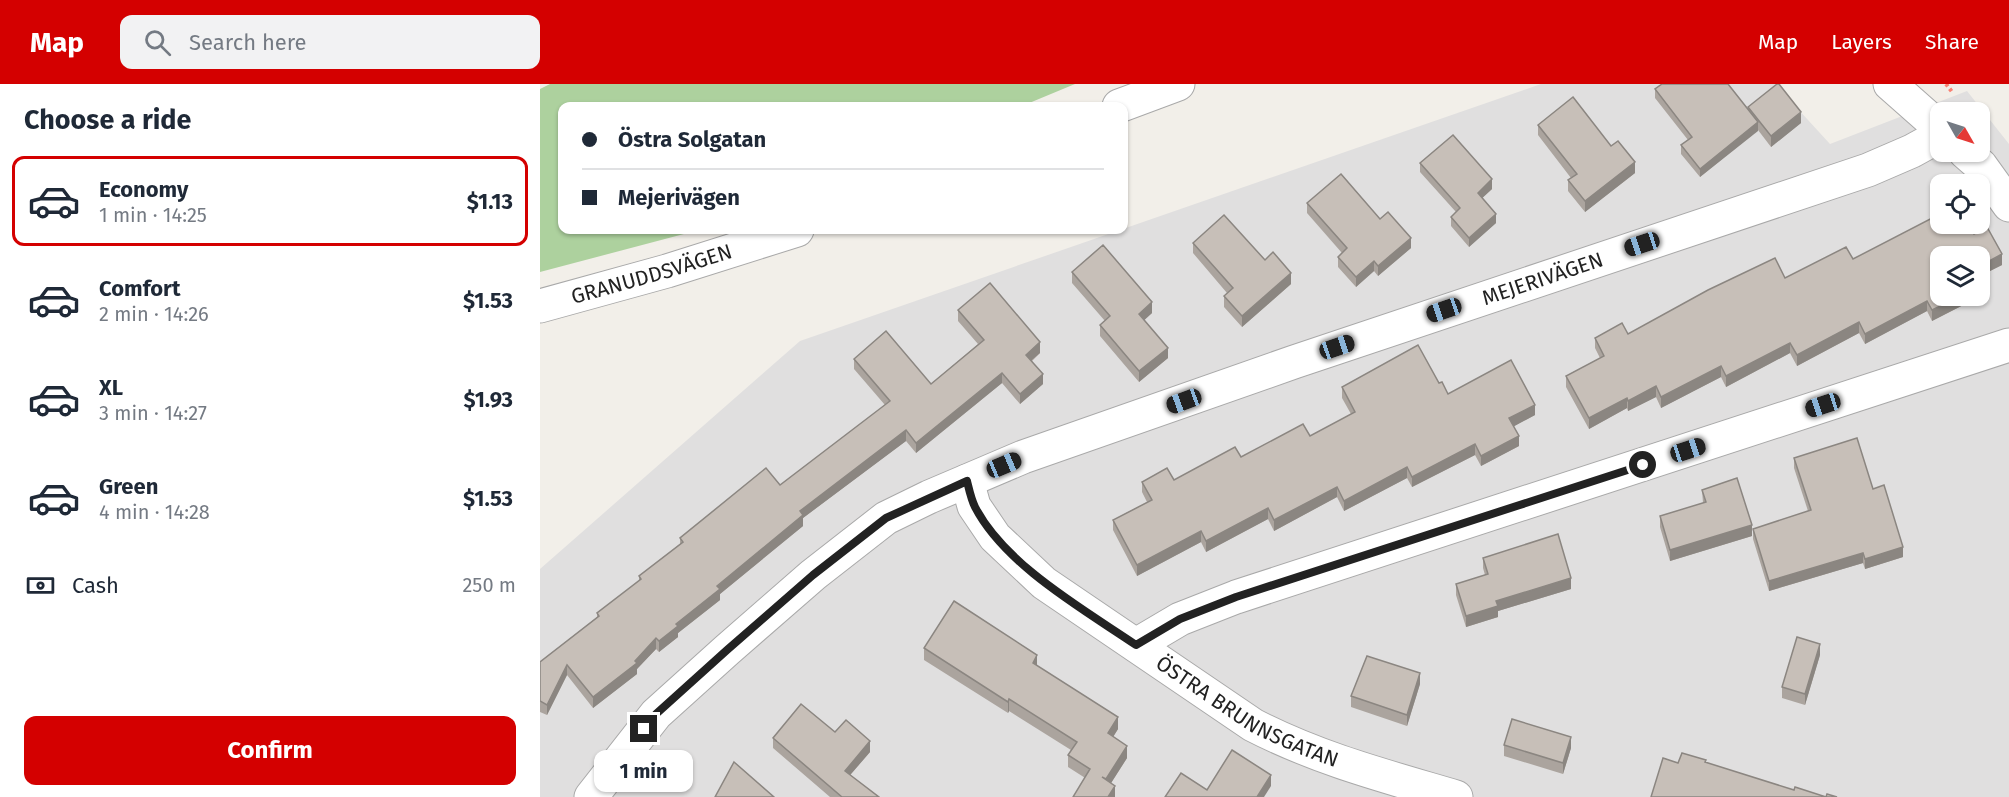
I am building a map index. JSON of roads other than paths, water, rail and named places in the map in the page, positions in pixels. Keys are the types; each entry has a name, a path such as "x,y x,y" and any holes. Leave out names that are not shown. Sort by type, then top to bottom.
{"street":[{"path":"1128,103 1178,84"},
{"path":"1890,84 1930,119"},
{"name":"MEJERIVÄGEN","path":"591,797 656,714 813,575 886,518 1023,457 1294,362 1868,170 1930,141"},
{"path":"1976,162 2009,205"},
{"name":"GRANUDDSVÄGEN","path":"540,306 667,271 784,234"},
{"path":"1136,645 1180,619 1236,597 2009,345"},
{"name":"ÖSTRA BRUNNSGATAN","path":"967,481 975,506 995,537 1044,583 1253,725 1328,759 1456,797"}]}
